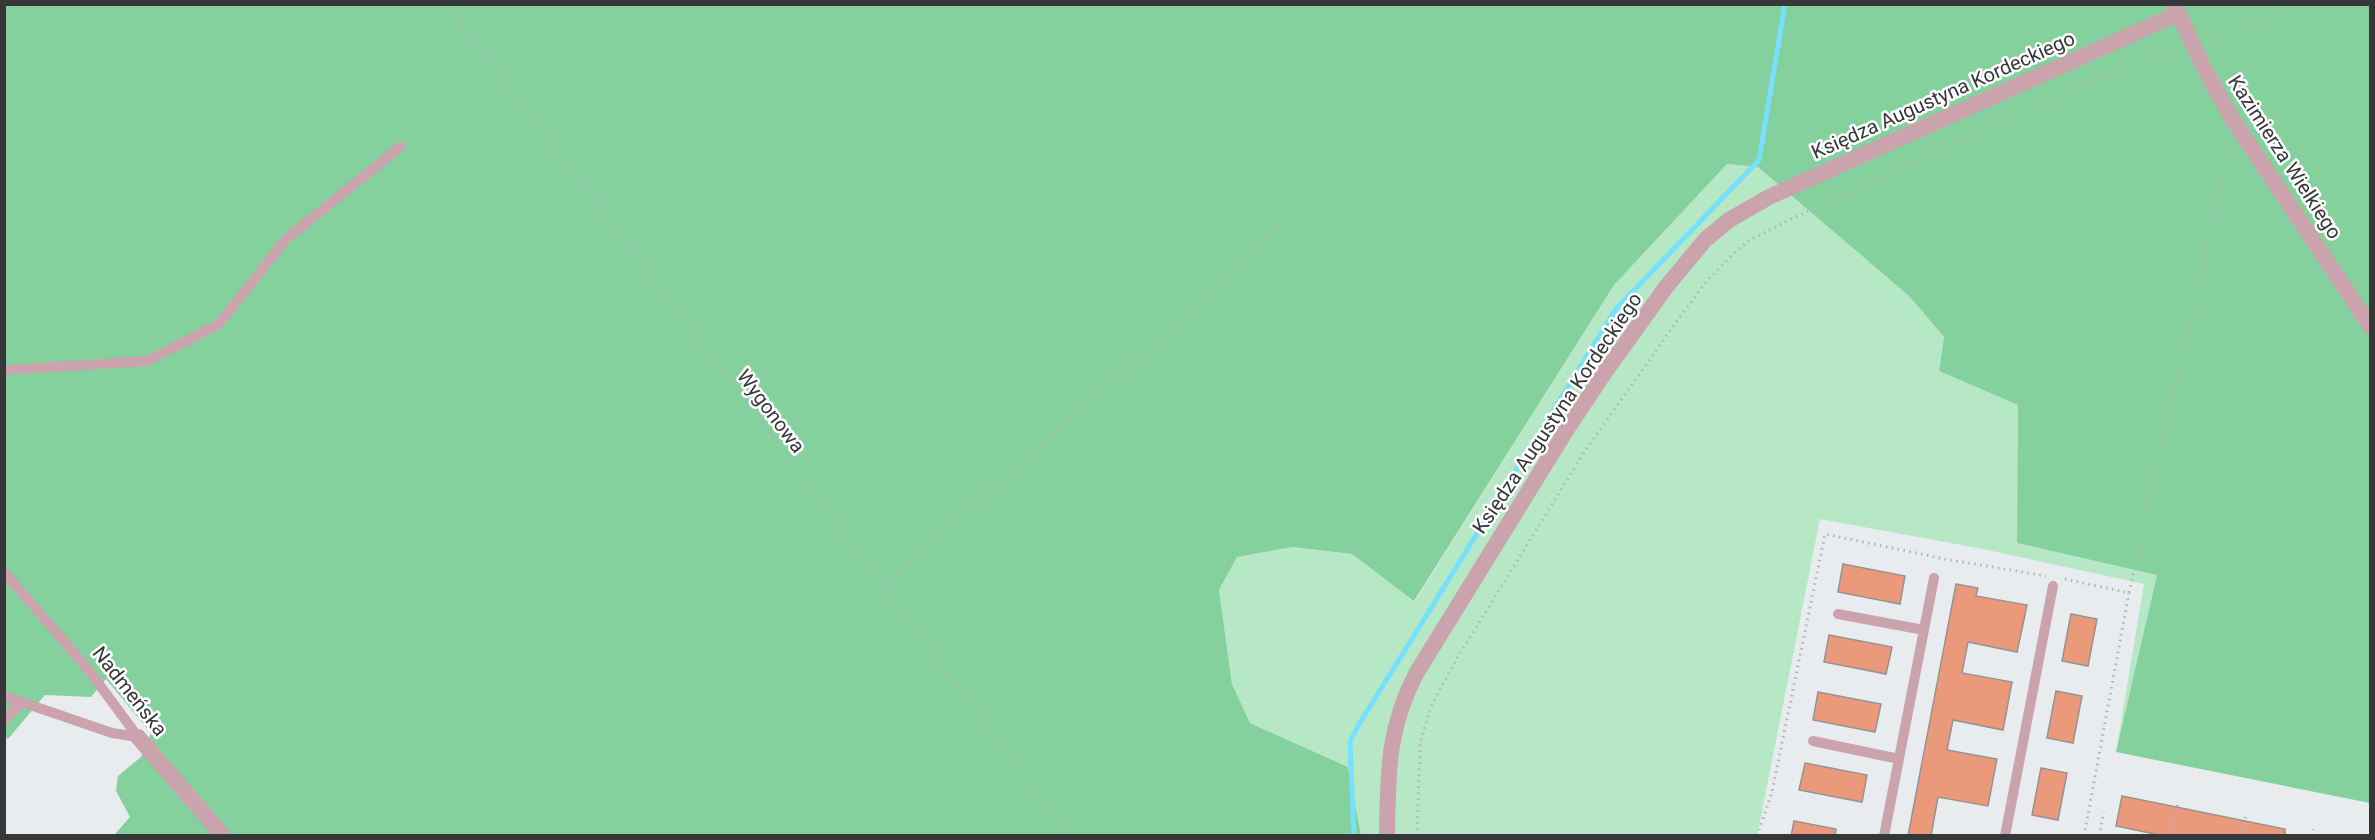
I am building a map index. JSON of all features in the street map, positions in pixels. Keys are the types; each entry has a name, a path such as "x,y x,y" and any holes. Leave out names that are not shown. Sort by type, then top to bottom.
{"street":[{"name":"Kazimierza Wielkiego","path":"2175,9 2234,122 2370,326"},
{"name":"Księdza Augustyna Kordeckiego","path":"1387,836 1395,722 1409,686 1583,404 1666,287 1705,240 1730,220 1769,197 2175,9"},
{"name":"Nadmeńska","path":"138,737 223,836"}],"lane":[{"path":"4,370 147,361 219,324 286,239 400,147"},
{"name":"Nadmeńska","path":"4,572 87,668 138,737"},
{"path":"1884,836 1935,578"},
{"path":"2005,836 2053,586"},
{"path":"1838,614 1924,630"},
{"path":"4,696 112,733 138,737"},
{"path":"4,720 22,702"},
{"path":"1813,741 1899,759"}],"path":[{"name":"Wygonowa","path":"448,4 1069,836"},
{"path":"2196,52 2297,4"},
{"path":"1417,836 1420,743 1431,706 1455,660 1596,435 1678,318 1706,282 1733,254 1748,241 1802,213 2082,86 2147,59 2160,57 2173,60 2182,69 2206,72"},
{"path":"2084,836 2129,593 2234,122"},
{"path":"883,587 1169,330 1278,226"},
{"path":"1757,836 1772,792 1825,534 1945,559 2077,581 2129,593"},
{"path":"2172,836 2178,803"},
{"path":"2099,836 2104,812"},
{"path":"2242,836 2246,815"},
{"path":"2312,836 2313,829"}],"green space":[{"path":"4,5 2370,5 2370,803 2116,752 2157,575 2017,543 2018,405 1939,371 1944,337 1909,296 1758,167 1727,164 1614,285 1414,601 1352,554 1293,547 1237,557 1219,590 1232,684 1250,723 1348,767 1361,835 114,835 130,817 116,791 118,776 141,757 151,733 106,679 91,697 45,695 8,739 5,736"},
{"path":"1727,164 1758,167 1909,296 1944,337 1939,371 2018,405 2017,543 2157,575 2116,752 2144,584 1983,549 1820,519 1757,836 1361,835 1348,767 1250,723 1232,684 1219,590 1237,557 1293,547 1352,554 1415,601 1614,285"}],"building":[{"path":"1843,564 1905,576 1900,604 1838,592"},
{"path":"1956,584 1978,588 1976,596 2027,605 2017,652 1968,642 1962,673 2012,682 2003,730 1953,720 1947,750 1997,759 1988,806 1938,797 1931,836 1908,836"},
{"path":"2071,614 2097,619 2088,666 2062,661"},
{"path":"1829,635 1892,647 1886,674 1824,662"},
{"path":"2056,691 2082,696 2073,743 2047,738"},
{"path":"1818,692 1881,704 1875,732 1813,720"},
{"path":"1805,763 1867,775 1862,802 1799,790"},
{"path":"2041,768 2067,773 2058,820 2032,815"},
{"path":"2122,796 2285,829 2285,836 2164,836 2116,826"},
{"path":"1794,821 1836,829 1835,836 1791,836"}],"waterway":[{"path":"1354,836 1350,742 1358,726 1616,309 1759,160 1785,4"}]}
